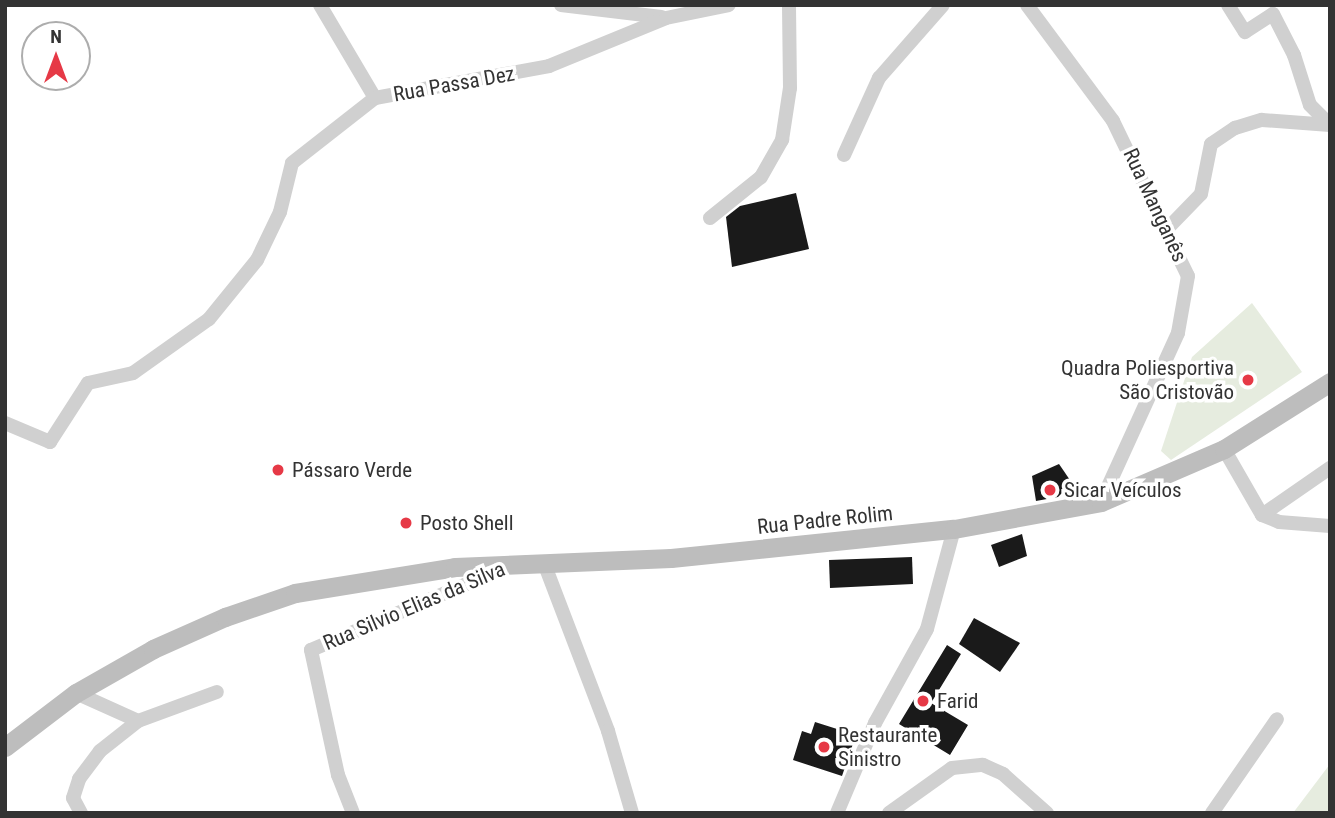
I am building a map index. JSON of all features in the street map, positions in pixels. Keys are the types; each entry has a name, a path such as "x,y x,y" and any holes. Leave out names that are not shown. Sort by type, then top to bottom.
{"main road":[{"name":"Rua Padre Rolim","path":"5,747 76,693 153,649 225,617 295,593 455,567 518,562 671,558 954,529 1101,502 1224,449 1330,382"}],"street":[{"path":"320,5 374,98"},
{"path":"561,5 666,18"},
{"name":"Rua Passa Dez","path":"5,423 50,442 88,383 133,373 209,319 257,260 280,212 292,163 374,98 549,66 666,18 729,5"},
{"path":"710,218 761,177 782,140 790,89 789,5"},
{"path":"844,155 879,78 943,5"},
{"name":"Rua Manganês","path":"1027,5 1113,121 1168,228 1188,276 1178,333 1101,502"},
{"path":"1228,5 1245,32 1273,14 1294,55 1310,105 1330,125"},
{"path":"1168,228 1200,194 1211,144 1235,128 1262,120 1330,125"},
{"path":"1224,449 1262,515 1279,522 1330,526"},
{"path":"1262,515 1330,468"},
{"path":"837,813 875,723 927,629 954,529"},
{"name":"Rua Silvio Elias da Silva","path":"353,813 338,775 311,650 518,562"},
{"path":"544,563 608,731 632,813"},
{"path":"81,813 73,798 79,779 100,751 138,721 217,692"},
{"path":"76,693 138,721"},
{"path":"1212,813 1277,719"},
{"path":"889,813 952,768 983,765 1003,774 1047,813"}],"shaded area":[{"path":"1252,303 1302,372 1171,460 1161,451 1192,357"},
{"path":"1330,764 1330,813 1293,813"}],"building":[{"path":"796,193 809,249 732,267 726,217 740,206"},
{"name":"Sicar Veículos","path":"1059,464 1072,483 1058,497 1036,501 1032,476"},
{"path":"1022,534 1027,556 999,567 991,545"},
{"path":"912,557 913,584 830,588 829,560"},
{"path":"974,618 1020,643 1000,672 959,644"},
{"name":"Farid","path":"947,645 961,654 931,703 968,725 950,755 899,724"},
{"name":"Restaurante Sinistro","path":"815,722 856,735 842,776 793,760 802,731 811,734"}],"place":[{"name":"Quadra Poliesportiva São Cristovão","path":"1248,380"},
{"name":"Pássaro Verde","path":"278,470"},
{"name":"Sicar Veículos","path":"1050,490"},
{"name":"Posto Shell","path":"406,523"},
{"name":"Farid","path":"923,701"},
{"name":"Restaurante Sinistro","path":"824,747"}]}
